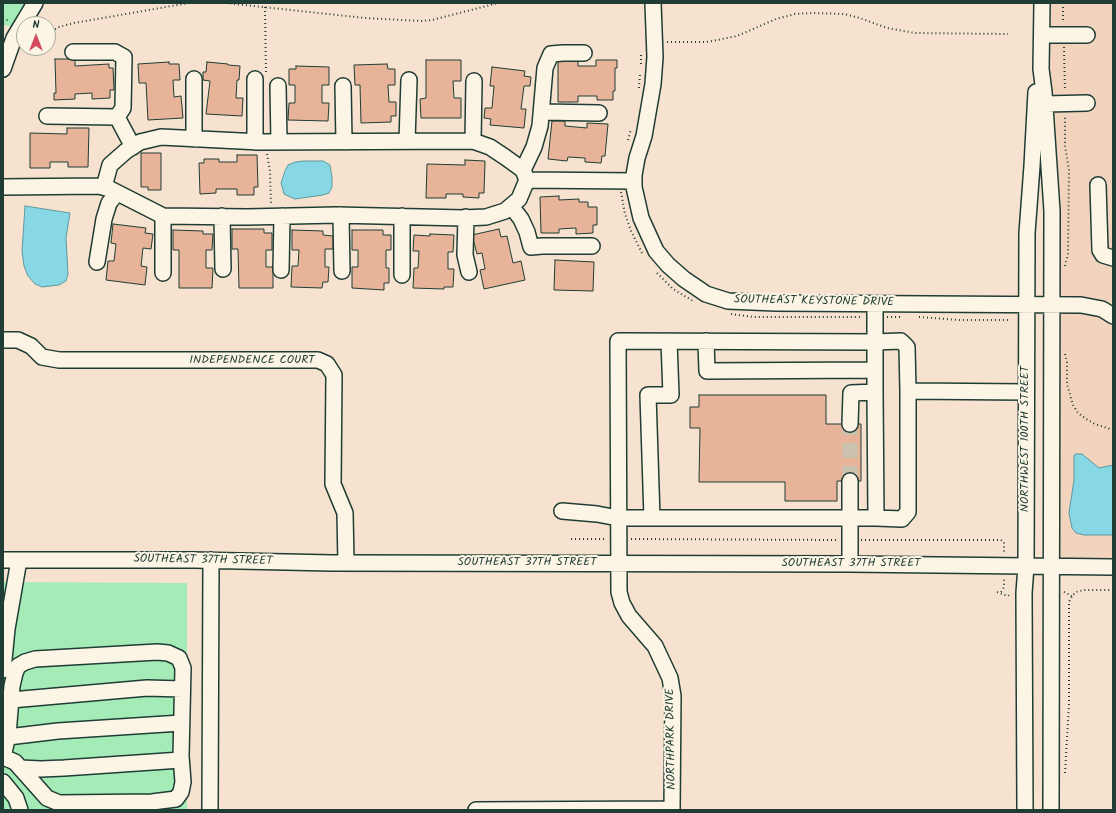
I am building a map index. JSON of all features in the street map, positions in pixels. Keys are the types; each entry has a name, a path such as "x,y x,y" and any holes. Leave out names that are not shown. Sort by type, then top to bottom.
{"street":[{"path":"3,69 8,31 35,3"},
{"name":"SOUTHEAST KEYSTONE DRIVE","path":"653,3 648,45 653,84 644,136 628,181 641,218 656,251 668,265 684,279 706,294 728,300 875,310 1027,304 1080,305 1102,308 1113,316"},
{"name":"NORTHWEST 100TH STREET","path":"1042,3 1041,69 1045,104 1052,211 1050,566 1052,593 1051,810"},
{"path":"1042,35 1087,35"},
{"path":"73,52 115,52 124,57 123,108 117,117"},
{"path":"3,187 99,186 111,190 163,216 341,215 486,217 505,211 519,199 540,126 545,68 551,54 584,53"},
{"name":"NORTHWEST 100TH STREET","path":"1025,810 1024,593 1026,566 1027,234 1036,92 1041,69"},
{"path":"194,79 194,139"},
{"path":"254,79 255,142"},
{"path":"407,141 409,80"},
{"path":"473,141 474,81"},
{"path":"278,86 279,142"},
{"path":"343,86 344,142"},
{"path":"1045,104 1087,103"},
{"path":"542,112 599,113"},
{"path":"47,116 117,117"},
{"path":"117,117 133,147"},
{"path":"97,262 104,219 111,190 110,165 126,151 140,142 161,137 255,142 473,141 490,147 525,175 628,181"},
{"path":"1098,185 1100,250 1103,255 1113,258"},
{"path":"511,206 521,219 531,247 592,246"},
{"path":"341,215 342,271"},
{"path":"162,273 163,216"},
{"path":"222,216 223,269"},
{"path":"281,270 282,216"},
{"path":"402,216 402,275"},
{"path":"466,217 465,255 469,272"},
{"path":"875,310 876,518"},
{"name":"INDEPENDENCE COURT","path":"3,340 18,340 31,346 42,357 59,360 318,360 327,364 334,375 333,484 345,513 346,563"},
{"name":"NORTHPARK DRIVE","path":"669,342 618,341 618,592 632,621 655,646 670,678 673,696 672,809"},
{"path":"562,511 597,514 618,518 902,519 908,512 907,347 901,341 669,342 671,395 648,395 652,518"},
{"path":"706,342 707,372 875,370"},
{"path":"908,391 1026,392"},
{"path":"850,424 851,393 875,392"},
{"path":"850,481 850,564"},
{"name":"SOUTHEAST 37TH STREET","path":"3,560 211,560 346,563 850,564 1113,567"},
{"path":"3,670 7,629 19,560"},
{"path":"210,810 211,560"},
{"path":"157,652 168,653 179,658 183,668 182,689 181,760 183,782 181,792 176,799 158,801 58,803 47,798 15,762 3,757 8,737 15,673 18,666 25,662 51,658 157,652"},
{"path":"11,700 147,688 182,689"},
{"path":"8,737 58,731 181,723"},
{"path":"20,768 64,768 181,760"},
{"path":"3,782 9,787 16,798 20,810"},
{"path":"476,810 672,809"}],"path":[{"path":"56,29 74,23 189,3"},
{"path":"226,3 365,18 421,21 432,20 498,3"},
{"path":"1063,3 1065,146 1069,178 1068,254 1064,270"},
{"path":"638,92 648,45 707,42 737,36 776,19 795,14 813,12 844,14 887,28 915,33 1008,34"},
{"path":"3,18 8,31"},
{"path":"628,141 632,126"},
{"path":"628,181 621,194 625,214 631,231 645,258"},
{"path":"656,272 673,289 698,304"},
{"path":"730,314 754,317 875,310 908,317"},
{"path":"915,317 959,320 1011,320"},
{"path":"1063,349 1067,362 1067,384 1073,405 1078,413 1086,419 1095,424 1113,430"},
{"path":"571,538 1001,540 1004,542"},
{"path":"1064,773 1069,704 1069,602 1076,592 1084,590 1113,590"},
{"path":"1065,592 1072,596"}],"shaded area":[{"path":"1044,3 1113,3 1113,560 1063,559 1057,557 1046,284"}],"green space":[{"path":"3,3 25,3 19,16 16,16 16,22 13,25 3,25"},
{"path":"3,582 187,583 187,810 3,810"}],"water":[{"path":"323,161 330,165 332,187 329,193 295,199 284,194 281,183 288,165 295,162"},
{"path":"25,206 70,213 66,238 68,274 66,281 59,285 42,287 35,284 28,276 24,266 22,251"},
{"path":"1082,454 1099,468 1113,465 1113,535 1084,535 1076,533 1072,528 1069,513 1074,480 1074,455"}],"building":[{"path":"55,59 75,59 75,66 109,64 109,68 113,68 114,90 110,90 110,98 92,99 92,93 75,94 75,99 54,100 54,93 56,93"},
{"path":"426,60 461,60 461,81 453,81 454,98 461,98 461,118 421,118 420,99 426,98"},
{"path":"558,60 578,60 578,66 596,66 596,60 617,60 613,100 597,100 597,96 578,96 578,102 558,102"},
{"path":"169,62 169,64 179,64 180,80 173,80 174,97 181,96 183,118 148,120 146,83 139,83 138,64"},
{"path":"207,62 240,66 239,80 237,80 236,98 243,98 242,116 206,114 210,81 203,80 203,72 206,72"},
{"path":"387,64 388,69 395,69 395,85 388,85 389,102 396,102 396,116 391,116 391,122 361,123 360,85 355,85 354,65"},
{"path":"296,66 329,67 329,85 322,85 322,103 329,103 328,121 288,120 289,103 295,103 295,85 289,85 289,69 296,69"},
{"path":"492,67 525,71 524,76 531,77 530,86 524,86 521,109 526,109 524,128 490,125 491,119 484,118 485,108 492,108 494,86 490,86"},
{"path":"552,121 565,121 565,126 587,128 587,123 608,124 605,156 602,156 601,163 585,162 585,158 568,157 567,161 548,159"},
{"path":"67,128 89,128 88,167 68,167 68,162 50,162 50,168 30,168 30,133 67,134"},
{"path":"141,153 161,153 161,190 148,190 148,187 141,187"},
{"path":"237,155 257,155 258,187 254,187 254,195 237,195 237,189 216,189 216,193 200,194 199,163 204,163 204,159 219,159 219,162 237,162"},
{"path":"465,160 485,161 484,193 479,193 479,198 463,197 463,194 446,194 446,198 426,198 427,164 465,165"},
{"path":"559,196 559,200 579,199 579,202 588,202 588,207 597,207 597,225 593,225 593,233 576,234 576,228 559,229 559,233 541,233 540,197"},
{"path":"113,224 146,228 145,233 153,234 151,249 143,248 141,266 147,267 145,285 106,280 108,261 114,261 116,244 111,243"},
{"path":"232,229 264,229 264,233 272,233 272,250 266,250 266,267 273,267 273,288 239,288 238,249 232,249"},
{"path":"499,229 501,237 507,236 513,263 521,261 525,280 484,289 480,270 485,269 482,253 477,254 472,235"},
{"path":"173,230 203,231 203,234 213,234 212,250 206,250 206,268 213,268 212,288 179,288 179,250 173,250"},
{"path":"292,230 323,231 323,235 333,236 333,249 325,249 325,267 329,267 328,282 323,282 322,288 291,287 292,266 298,266 299,250 292,250"},
{"path":"352,230 383,230 383,235 391,235 391,250 386,250 386,268 389,268 389,283 384,283 384,290 352,288 352,267 358,267 358,250 352,250"},
{"path":"430,234 454,235 453,252 448,252 448,269 454,269 453,287 444,287 444,289 413,288 414,268 418,268 419,251 413,251 414,235 430,236"},
{"path":"555,260 594,262 593,291 554,290"},
{"path":"699,395 826,395 826,424 861,424 861,481 837,481 837,501 785,501 785,482 699,482 700,428 690,428 690,407 699,407"}],"tunnel":[{"path":"850,424 850,481"}]}
